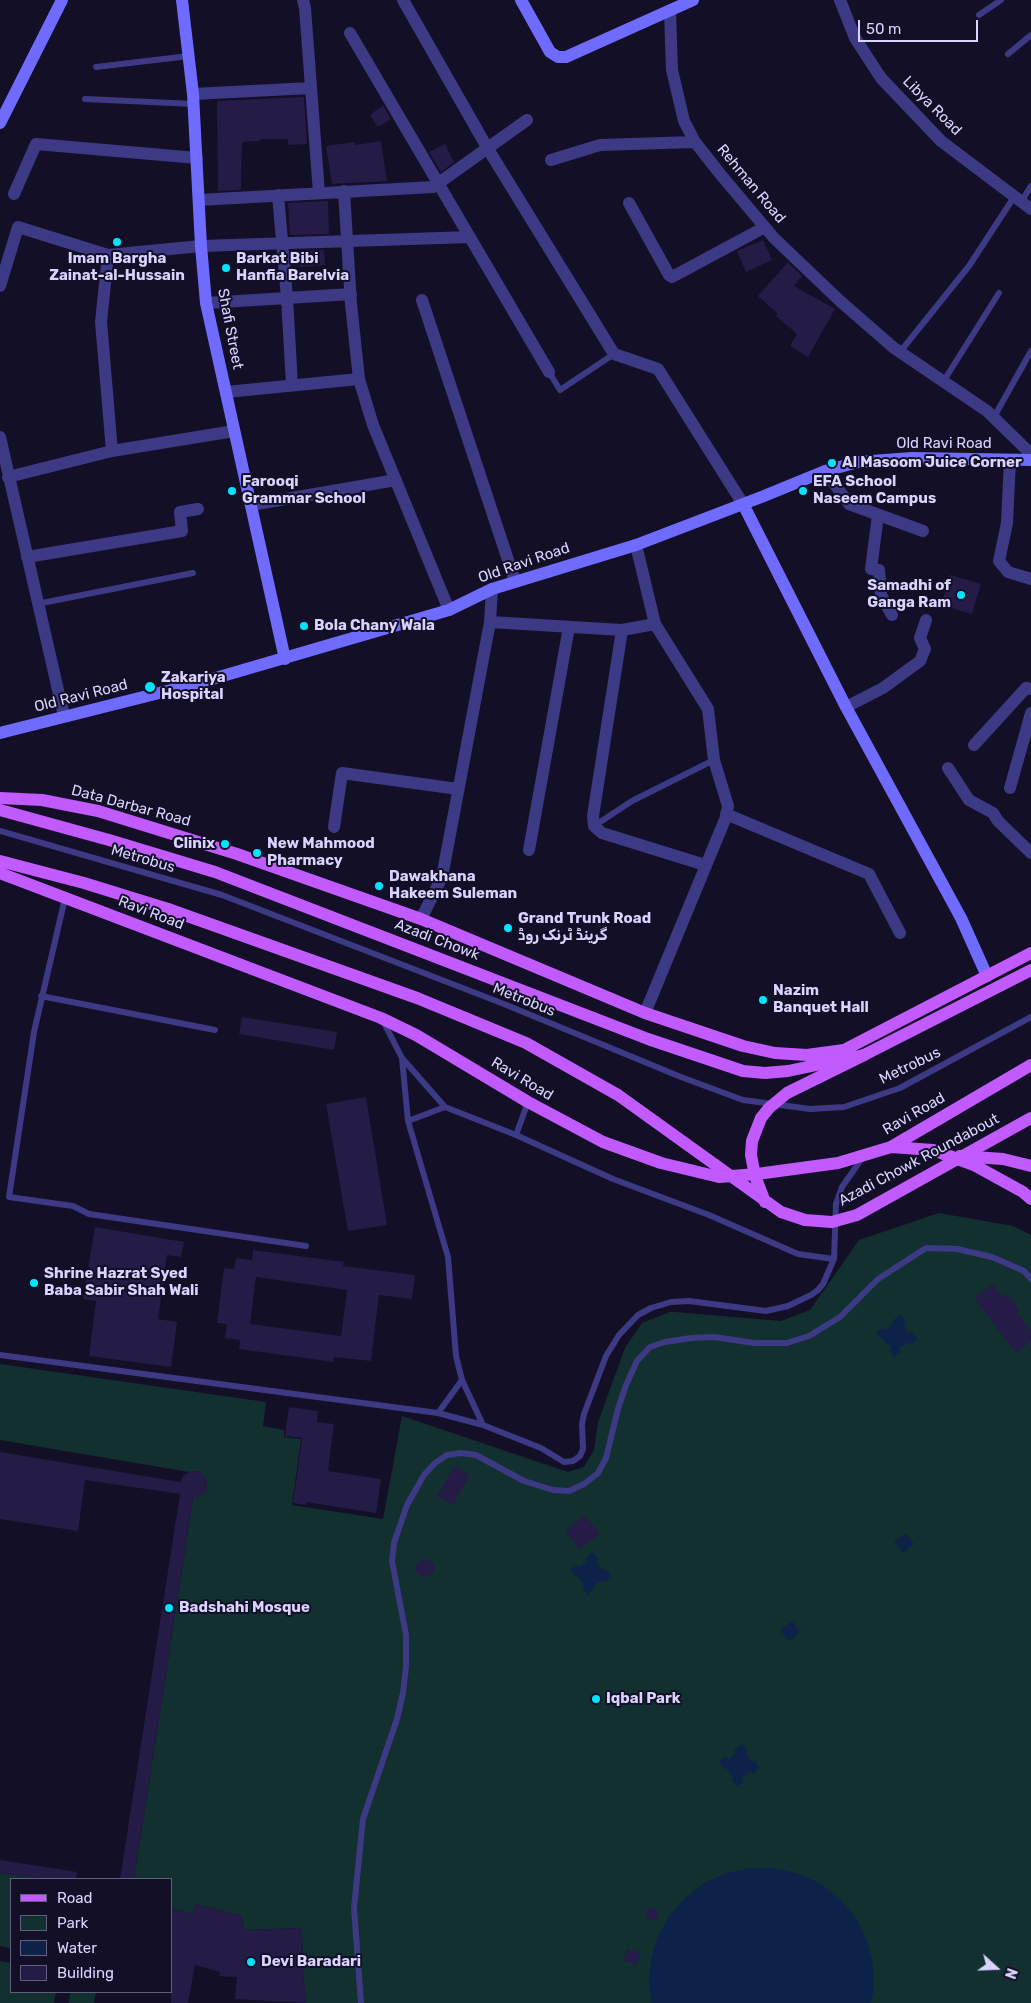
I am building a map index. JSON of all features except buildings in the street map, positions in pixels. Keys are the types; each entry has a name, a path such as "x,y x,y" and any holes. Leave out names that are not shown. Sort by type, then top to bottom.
{"main road":[{"name":"Data Darbar Road","path":"0,798 42,800 98,811 151,826 237,854 421,919"},
{"name":"Azadi Chowk","path":"0,810 215,872 648,1039 725,1066 765,1073 788,1071 864,1055"},
{"path":"0,861 84,883 168,909 417,998 526,1043 618,1095 765,1202"},
{"name":"Ravi Road","path":"0,873 381,1018 431,1043 528,1102 603,1142 661,1163 720,1177 838,1164 891,1147 1031,1065"},
{"path":"421,919 645,1013 743,1046 775,1053 807,1055 844,1050 1031,953"},
{"path":"765,1202 755,1176 751,1155 752,1141 761,1118 768,1108 787,1093 1031,970"},
{"name":"Azadi Chowk Roundabout","path":"765,1202 781,1212 805,1220 825,1222 844,1220 857,1215 1031,1118"},
{"path":"891,1147 933,1150 974,1165 1031,1199"},
{"path":"960,1156 1003,1159 1031,1166"}],"street":[{"path":"0,123 62,0"},
{"name":"Shafi Street","path":"182,0 194,99 201,246 206,303 285,660"},
{"path":"302,0 305,8 319,193"},
{"path":"403,0 488,149 614,354 658,370 744,504 846,707 961,918 987,976"},
{"path":"522,0 550,52 558,57 566,57 693,0"},
{"name":"Libya Road","path":"840,0 855,38 881,78 941,141 1022,203"},
{"name":"Rehman Road","path":"670,11 672,70 684,121 695,142 765,227 840,301 900,352 987,411 1031,454"},
{"path":"350,33 549,372"},
{"path":"194,99 311,88"},
{"path":"199,200 433,187 527,120"},
{"path":"551,160 600,145 695,142"},
{"path":"14,194 36,144 197,158"},
{"path":"344,191 359,379 373,425 449,610"},
{"path":"278,195 292,386"},
{"path":"629,202 669,275 672,277 765,227"},
{"path":"0,286 18,227 108,255 201,246 470,237"},
{"path":"108,255 101,322 112,451"},
{"path":"206,303 351,294"},
{"path":"422,300 515,581"},
{"path":"226,392 359,379"},
{"path":"8,476 112,451 234,431"},
{"path":"0,437 64,716"},
{"name":"Old Ravi Road","path":"0,733 183,688 285,660 449,610 492,589 636,545 744,504 825,470 858,462 912,458 1031,460"},
{"path":"1010,460 1007,523 999,561 1008,572 1031,579"},
{"path":"825,470 849,504 923,531"},
{"path":"251,506 396,480"},
{"path":"26,557 182,531 180,512 198,509"},
{"path":"878,516 871,569 879,570 881,595 892,616"},
{"path":"636,545 655,624 708,709 714,760 728,806 645,1013"},
{"path":"421,919 442,877 490,622 492,589"},
{"path":"846,707 883,688 920,661 925,649 920,638 926,620"},
{"path":"490,622 622,630 655,624"},
{"path":"529,850 569,627"},
{"path":"622,630 593,816 594,826 602,833 705,865"},
{"path":"974,745 1026,688 1031,689"},
{"path":"1010,788 1031,714"},
{"path":"948,768 969,800 993,813 1031,853"},
{"path":"334,827 342,773 458,789"},
{"path":"726,814 869,874 900,933"}],"lane":[{"path":"979,15 1001,0"},
{"path":"1008,54 1031,35"},
{"path":"96,67 189,56"},
{"path":"85,99 194,99"},
{"path":"900,352 1022,203 1031,186"},
{"path":"944,382 999,293"},
{"path":"994,418 1031,351"},
{"path":"549,372 560,390 614,354"},
{"path":"37,604 193,573"},
{"path":"594,826 632,801 714,760"},
{"name":"Metrobus","path":"0,831 222,895 504,1004 681,1077 743,1100 810,1108 844,1107 900,1088 1031,1017"},
{"path":"66,898 34,1032 9,1197 73,1206 88,1214 306,1246"},
{"path":"42,996 215,1030"},
{"path":"381,1018 402,1058 445,1107 798,1254 834,1259"},
{"path":"402,1058 408,1121 448,1257 456,1356 462,1380 482,1425"},
{"path":"516,1135 528,1102"},
{"path":"408,1121 445,1107"},
{"path":"0,1355 438,1413 482,1425 541,1448 564,1462 573,1460 580,1456 583,1449 582,1424 606,1356 619,1335 638,1315 650,1308 671,1302 689,1302 766,1311 788,1306 811,1296 818,1290 823,1284 834,1259 836,1204 842,1187 864,1156"},
{"path":"361,2003 354,1908 363,1819 404,1693 406,1666 406,1635 392,1561 394,1543 407,1505 424,1475 435,1463 447,1455 462,1453 476,1455 524,1481 553,1490 569,1490 584,1484 598,1473 606,1458 626,1385 637,1361 650,1347 665,1342 714,1337 754,1343 787,1344 809,1336 840,1317 878,1279 926,1248 957,1249 992,1257 1024,1271 1031,1279"},
{"path":"438,1413 462,1380"}],"green space":[{"name":"Iqbal Park","path":"939,1213 1013,1226 1031,1235 1031,2003 306,2003 302,1928 244,1930 241,1916 196,1904 193,1914 172,1908 172,1878 134,1878 193,1498 206,1491 207,1483 204,1476 197,1471 189,1472 0,1440 0,1364 266,1402 263,1426 284,1430 284,1437 301,1439 292,1505 383,1519 402,1416 568,1472 584,1467 594,1450 598,1422 625,1348 642,1323 670,1312 781,1321 810,1310 859,1240"},
{"path":"0,1873 36,1878 10,1878 10,1948 0,1946"},
{"path":"0,1961 10,1963 10,1993 56,1993 54,2003 0,2003"},
{"path":"70,1993 96,1993 94,2003 69,2003"}],"water":[{"path":"900,1315 906,1322 903,1325 909,1333 912,1331 918,1339 910,1345 908,1342 899,1349 901,1352 894,1357 889,1350 891,1348 876,1333 883,1328 886,1330 893,1324 892,1321"},
{"path":"906,1533 914,1544 903,1553 894,1541"},
{"path":"593,1552 599,1560 596,1562 603,1570 606,1569 612,1577 604,1582 602,1580 593,1586 595,1589 588,1594 582,1587 584,1585 570,1570 577,1565 579,1567 587,1561 585,1558"},
{"path":"792,1621 800,1632 789,1641 780,1630"},
{"path":"742,1744 748,1751 746,1754 752,1762 755,1760 760,1768 753,1774 751,1771 742,1778 744,1781 737,1786 731,1779 733,1777 719,1762 726,1756 728,1759 736,1753 734,1750"},
{"path":"751,1868 775,1868 799,1874 821,1884 840,1899 856,1918 867,1940 873,1964 874,1989 871,2003 651,2003 649,1983 651,1960 657,1938 669,1916 685,1898 704,1883 727,1873"}],"place":[{"name":"Imam Bargha Zainat-al-Hussain","path":"117,242"},
{"name":"Barkat Bibi Hanfia Barelvia","path":"226,268"},
{"name":"Al Masoom Juice Corner","path":"832,463"},
{"name":"Farooqi Grammar School","path":"232,491"},
{"name":"EFA School Naseem Campus","path":"803,491"},
{"name":"Samadhi of Ganga Ram","path":"961,595"},
{"name":"Bola Chany Wala","path":"304,626"},
{"name":"Zakariya Hospital","path":"150,687"},
{"name":"Clinix","path":"225,844"},
{"name":"New Mahmood Pharmacy","path":"257,853"},
{"name":"Dawakhana Hakeem Suleman","path":"379,886"},
{"name":"Grand Trunk Road گرینڈ ٹرنک روڈ","path":"508,928"},
{"name":"Nazim Banquet Hall","path":"763,1000"},
{"name":"Shrine Hazrat Syed Baba Sabir Shah Wali","path":"34,1283"},
{"name":"Badshahi Mosque","path":"169,1608"},
{"name":"Iqbal Park","path":"596,1699"},
{"name":"Devi Baradari","path":"251,1962"}]}
